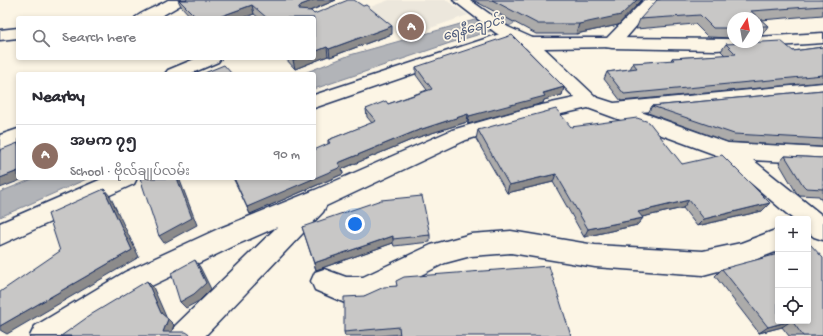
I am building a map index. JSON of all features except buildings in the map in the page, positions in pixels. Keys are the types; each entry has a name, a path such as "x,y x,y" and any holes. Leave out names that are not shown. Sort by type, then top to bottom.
{"street":[{"path":"149,16 157,13 179,0"},
{"path":"460,0 507,33 529,43 589,101 727,151 823,156"},
{"path":"612,43 652,0"},
{"path":"763,33 823,28"},
{"path":"0,35 16,33"},
{"path":"316,101 507,33"},
{"path":"612,43 727,34"},
{"path":"529,43 739,44 823,38"},
{"path":"179,72 207,60"},
{"path":"613,109 823,89"},
{"path":"44,336 134,281 227,237 323,197 459,135 528,115 589,101"},
{"path":"0,143 16,137"},
{"path":"727,151 816,228"},
{"path":"0,234 122,180"},
{"path":"185,336 323,197"},
{"path":"324,281 345,290 365,290 440,254 471,245 511,242 595,256 703,263 741,254 775,241"}],"shaded area":[{"path":"389,0 446,0 468,15 402,38 365,9"}],"water":[{"name":"ရေနီချောင်း","path":"519,0 540,9 511,25 450,43 316,88 316,72 307,72 350,55 496,14"},
{"path":"30,180 84,180 0,217 0,192"}],"place":[{"name":"အမက ၇၅","path":"411,27"}]}
